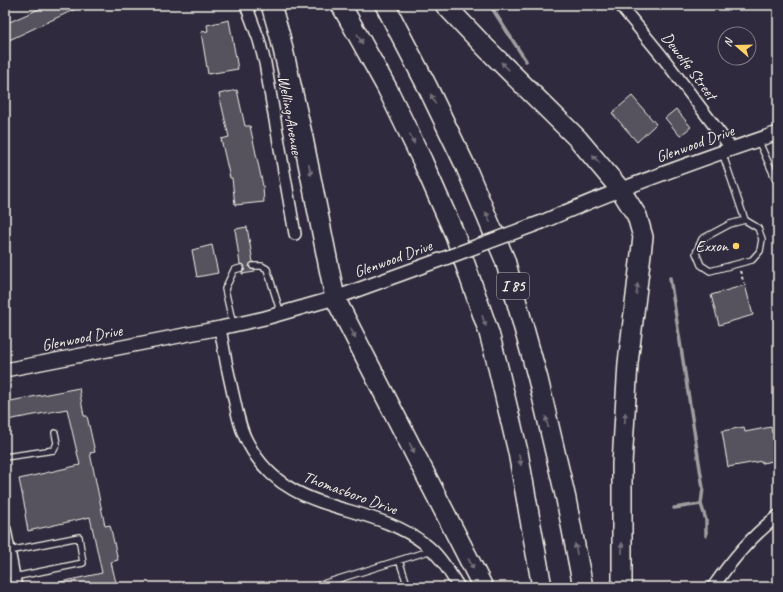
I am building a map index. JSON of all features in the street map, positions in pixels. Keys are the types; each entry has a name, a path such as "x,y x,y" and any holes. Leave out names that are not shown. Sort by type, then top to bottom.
{"highway":[{"path":"271,5 280,34 302,130 335,298 483,587"},
{"name":"I 85","path":"341,5 387,88 456,235 497,363 520,459 542,587"},
{"name":"I 85","path":"385,5 427,86 465,165 505,260 538,379 566,499 583,587"},
{"path":"445,5 487,49 570,130 620,189 637,216 643,237 628,363 622,464 622,587"}],"street":[{"name":"Welling Avenue","path":"246,5 259,40 265,63 295,234"},
{"name":"Dewolfe Street","path":"620,5 661,55 726,150"},
{"name":"Glenwood Drive","path":"5,370 220,328 281,314 335,298 542,222 620,189 726,150 778,133"},
{"name":"Thomasboro Drive","path":"220,328 240,424 247,443 258,460 267,470 275,478 300,495 394,525 426,544 445,564 459,587"},
{"path":"713,587 731,561 750,540 778,516"},
{"path":"5,529 15,582"}],"lane":[{"path":"758,139 778,184"},
{"path":"726,150 745,220 758,228 762,239 760,252 752,260 710,271 701,265 696,253 702,239 730,224 745,220"},
{"path":"254,266 262,266 267,269 281,314"},
{"path":"233,325 225,289 234,270 241,268"},
{"path":"5,457 54,450 57,443 55,433"},
{"path":"9,551 79,537 83,563 15,582"},
{"path":"313,587 432,550"},
{"path":"399,560 408,587"}],"building":[{"path":"48,5 84,5 5,42 5,24"},
{"path":"229,20 238,69 208,74 201,32 208,31 207,25"},
{"path":"237,90 245,126 250,126 263,186 264,202 235,205 232,178 230,178 221,139 229,137 219,94"},
{"path":"632,96 656,124 637,142 612,113"},
{"path":"676,109 691,127 680,136 665,118"},
{"path":"247,227 253,262 249,266 255,272 242,274 245,267 244,265 240,264 235,229"},
{"path":"212,245 218,273 197,277 192,250"},
{"path":"745,285 753,315 719,325 711,295"},
{"path":"79,388 84,416 87,416 95,452 90,453 105,526 110,525 118,560 111,562 117,587 57,587 56,583 102,573 90,517 28,531 19,479 80,465 67,409 7,420 5,402"},
{"path":"744,427 745,432 771,427 772,433 778,432 778,460 762,463 762,461 728,467 722,431"}],"waterway":[{"path":"490,5 526,61"},
{"path":"670,278 703,488 701,504 706,520 706,536"},
{"path":"674,508 701,504"}],"place":[{"name":"Exxon","path":"736,246"}]}
